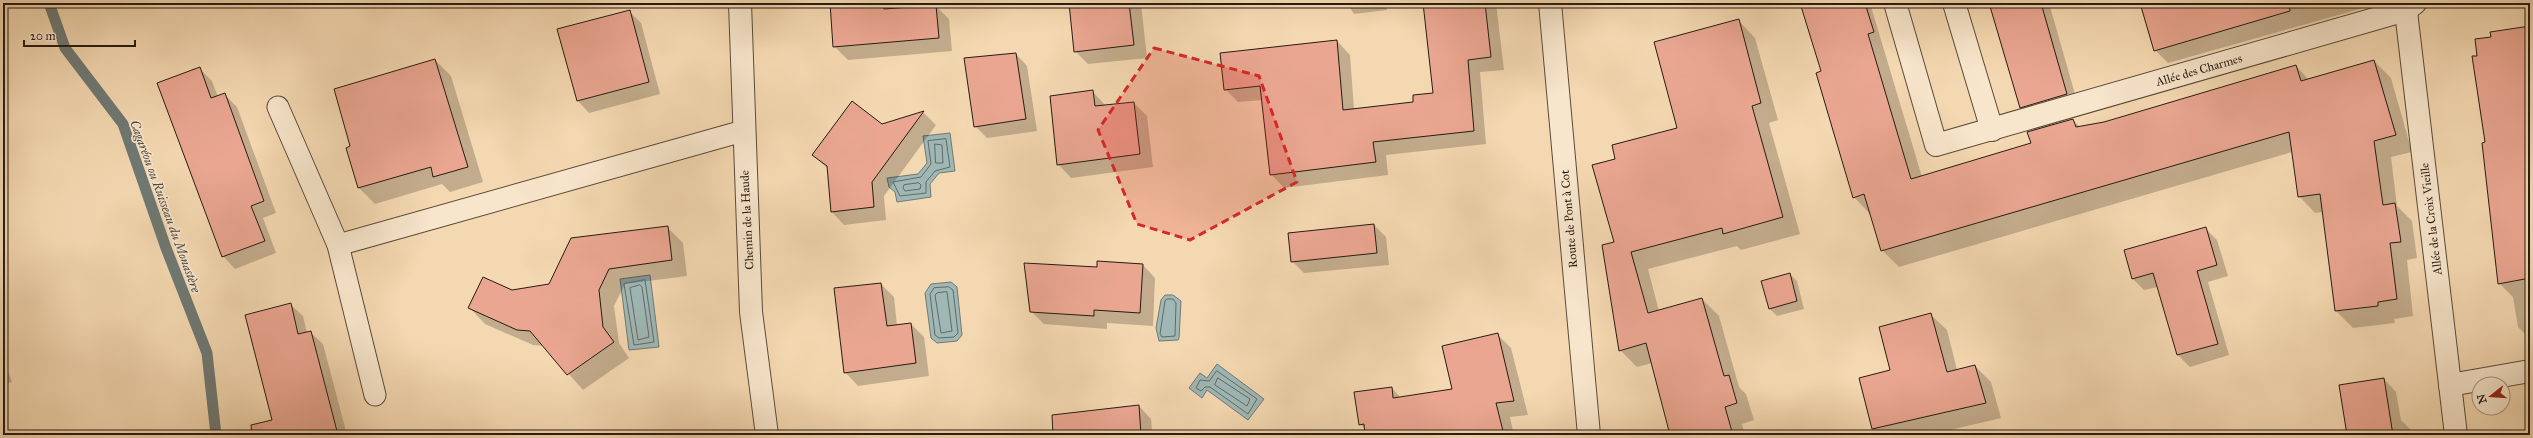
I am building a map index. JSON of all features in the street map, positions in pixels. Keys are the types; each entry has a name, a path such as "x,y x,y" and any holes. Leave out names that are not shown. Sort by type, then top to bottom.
{"street":[{"name":"Chemin de la Haude","path":"740,3 743,131 751,312 767,435"},
{"name":"Route de Pont à Cot","path":"1550,3 1589,435"},
{"name":"Allée des Charmes","path":"1895,3 1936,145 1992,130 2409,5"},
{"path":"1954,3 1992,130"},
{"name":"Allée de la Croix Vieille","path":"2409,5 2456,435"},
{"path":"2450,385 2530,371"}],"lane":[{"path":"278,107 338,245 375,396"},
{"path":"338,245 743,131"}],"highlighted area":[{"path":"1154,48 1259,76 1297,182 1190,240 1137,224 1098,130"}],"water":[{"path":"950,133 955,171 939,173 930,184 931,197 897,202 895,192 889,187 887,178 918,174 927,163 923,136"},
{"path":"650,275 659,347 629,350 620,279"},
{"path":"951,282 957,287 962,335 957,341 937,343 931,338 925,293 931,284"},
{"path":"1165,295 1173,295 1181,301 1178,340 1159,341 1156,328 1161,300"},
{"path":"1217,364 1264,399 1248,420 1207,390 1202,398 1189,388 1200,373 1207,378"}],"building":[{"path":"830,3 884,3 884,9 936,5 939,38 833,47"},
{"path":"1069,3 1129,3 1134,45 1074,52"},
{"path":"1423,3 1485,3 1491,57 1468,60 1474,131 1373,142 1376,162 1270,175 1260,86 1224,90 1220,53 1337,40 1343,110 1413,102 1413,95 1433,93"},
{"path":"1800,3 1865,3 1874,32 1868,34 1911,179 2031,143 2027,132 2073,119 2076,127 2104,122 2296,65 2301,81 2374,60 2396,135 2374,141 2383,205 2395,203 2401,242 2390,243 2397,299 2378,302 2378,306 2335,311 2320,194 2298,197 2289,132 1881,251 1864,194 1853,198 1816,73 1821,71"},
{"path":"1989,3 2041,3 2067,94 2020,108"},
{"path":"2140,3 2289,3 2290,11 2154,51"},
{"path":"630,10 649,82 577,101 557,29"},
{"path":"1739,19 1761,103 1752,106 1783,217 1723,234 1722,228 1631,252 1648,313 1702,298 1724,376 1729,375 1737,403 1725,407 1733,435 1670,435 1646,343 1619,351 1602,245 1614,242 1592,165 1615,159 1612,145 1677,128 1654,42"},
{"path":"2530,26 2530,278 2498,284 2482,143 2485,142 2472,56 2477,56 2475,39 2491,37 2490,32"},
{"path":"1016,53 1026,119 974,127 964,58"},
{"path":"435,59 468,167 433,177 431,167 358,188 346,148 350,146 334,89"},
{"path":"200,67 211,98 225,93 264,201 251,206 265,241 222,257 157,83"},
{"path":"1093,90 1095,106 1134,102 1140,154 1057,165 1050,96"},
{"path":"852,101 882,124 924,111 872,182 874,207 831,212 827,166 812,155"},
{"path":"1374,224 1377,253 1291,262 1288,233"},
{"path":"668,226 672,260 609,269 599,290 603,327 614,342 567,375 530,331 517,330 468,308 483,277 512,290 549,284 571,238"},
{"path":"2206,227 2217,265 2197,271 2218,344 2177,355 2153,273 2132,279 2124,250"},
{"path":"1097,261 1143,264 1140,313 1094,310 1094,316 1030,312 1024,263 1097,267"},
{"path":"1790,273 1797,301 1769,309 1761,281"},
{"path":"881,283 887,326 911,323 916,363 844,373 834,288"},
{"path":"291,303 298,334 311,331 338,435 252,435 251,425 272,420 245,315"},
{"path":"1931,313 1947,372 1975,365 1986,403 1872,429 1859,378 1890,370 1879,327"},
{"path":"1498,333 1514,401 1496,403 1504,435 1365,435 1364,424 1359,425 1354,392 1392,387 1393,398 1452,389 1442,346"},
{"path":"2384,378 2393,435 2347,435 2339,385"},
{"path":"1139,405 1141,435 1053,435 1052,415"}],"waterway":[{"name":"Cagaréou ou Ruisseau du Monastère","path":"49,3 65,48 123,124 166,248 207,353 216,435"}]}
